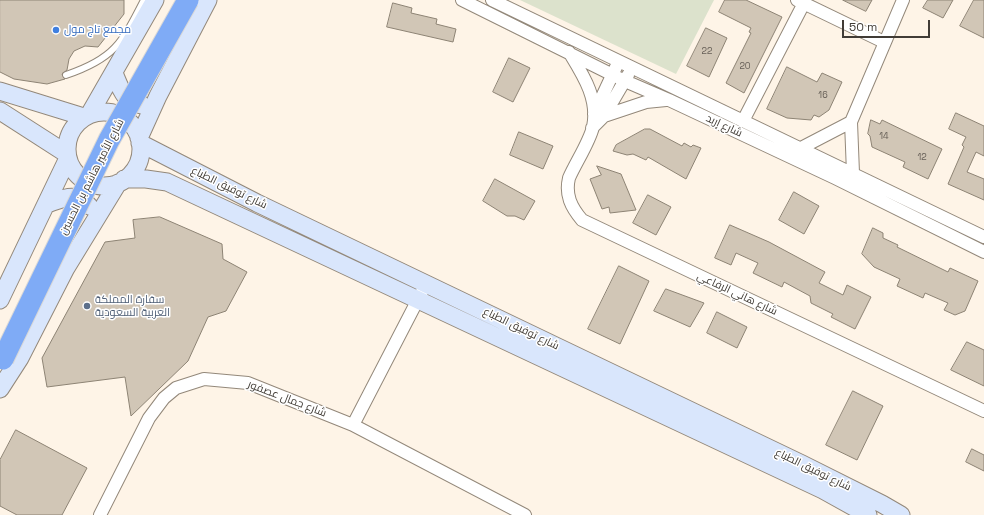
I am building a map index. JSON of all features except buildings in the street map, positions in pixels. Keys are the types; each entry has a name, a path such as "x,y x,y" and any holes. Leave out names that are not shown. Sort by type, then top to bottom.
{"highway":[{"name":"شارع الأمير هاشم بن الحسين","path":"0,332 71,189 173,0"},
{"name":"شارع الأمير هاشم بن الحسين","path":"3,359 109,140 188,0"}],"street":[{"path":"121,181 108,185 97,185 87,182 72,168 67,156 67,142 70,133 76,124 86,116 114,73 156,0"},
{"path":"0,389 20,358 66,268 94,219 121,181 138,164 140,141 158,96 208,0"},
{"name":"شارع إربد","path":"462,0 569,52 612,75 669,100 835,178 984,252"},
{"name":"شارع إربد","path":"492,0 984,237"},
{"path":"853,173 850,122 903,0"},
{"path":"743,121 800,2 884,42"},
{"path":"569,52 588,84 599,115"},
{"name":"شارع هاني الرفاعي","path":"599,115 612,75 618,62"},
{"name":"شارع هاني الرفاعي","path":"631,68 625,81 599,115 569,178 567,186 571,206 582,220 984,411"},
{"path":"114,73 125,97 130,102 144,105 158,96"},
{"path":"0,90 86,116 99,112 110,112 119,115 132,124 140,141"},
{"name":"شارع هاني الرفاعي","path":"599,115 646,102 669,100"},
{"path":"0,110 67,156"},
{"path":"801,148 850,122"},
{"name":"شارع توفيق الطباع","path":"140,141 257,203 809,468 901,515"},
{"path":"0,300 47,204 67,156"},
{"name":"شارع توفيق الطباع","path":"121,181 146,178 167,182 417,301 823,490 868,515"},
{"path":"47,204 67,197 81,199 90,207 94,219"},
{"path":"353,425 426,284"},
{"name":"شارع جمال عصفور","path":"100,515 149,418 164,398 176,388 192,381 204,379 248,383 353,425 525,515"}],"lane":[{"path":"66,75 89,67 113,50 126,35 144,0"}],"green space":[{"path":"520,0 714,0 676,74"}],"place":[{"name":"مجمع تاج مول","path":"56,30"},
{"name":"سفارة المملكة العربية السعودية","path":"87,306"}]}
